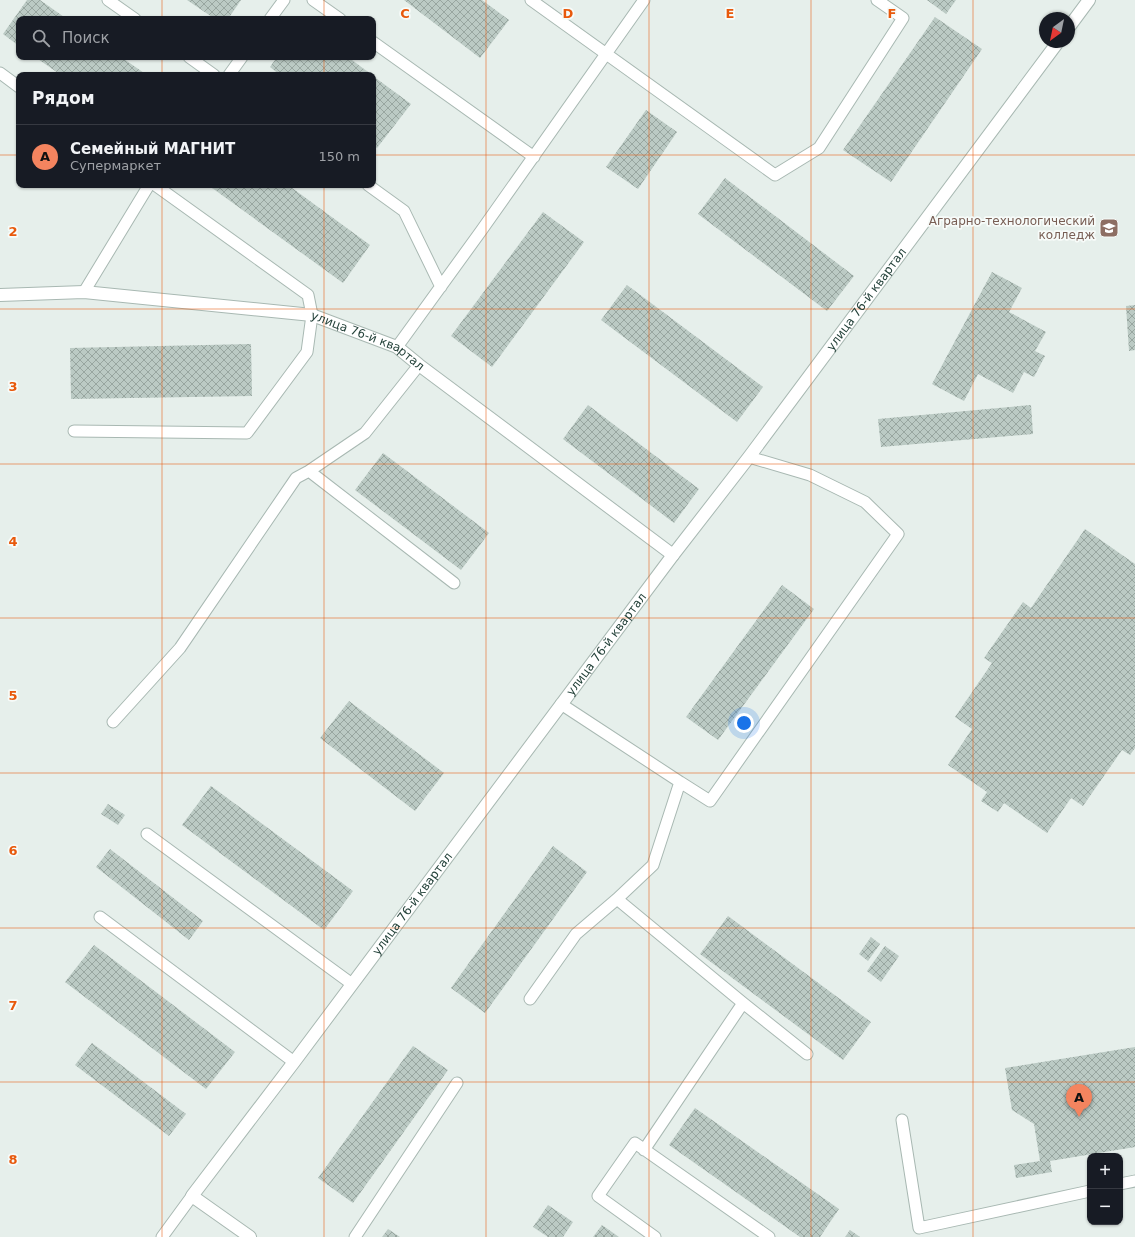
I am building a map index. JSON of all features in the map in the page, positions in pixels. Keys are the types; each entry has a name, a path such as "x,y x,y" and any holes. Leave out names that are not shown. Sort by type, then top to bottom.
{"street":[{"path":"1075,19 1089,0"},
{"name":"улица 76-й квартал","path":"192,1196 673,555 749,457 1054,48"},
{"name":"улица 76-й квартал","path":"0,295 84,292 312,315 397,347 673,555"},
{"path":"192,1196 250,1237"}],"lane":[{"path":"108,0 131,16"},
{"path":"272,16 284,0"},
{"path":"313,0 336,16"},
{"path":"531,0 775,175 820,148 903,18 877,0"},
{"path":"397,347 644,0"},
{"path":"376,44 534,156"},
{"path":"193,60 210,72"},
{"path":"231,72 240,60"},
{"path":"0,73 16,85"},
{"path":"84,292 147,188"},
{"path":"74,431 247,433 307,352 312,315 308,295 159,188"},
{"path":"372,188 404,211 441,287"},
{"path":"113,722 180,648 296,478 309,471 365,433 419,364"},
{"path":"561,704 710,801 898,534 865,502 810,475 749,457"},
{"path":"309,471 454,583"},
{"path":"530,999 576,934 617,899 653,865 680,782"},
{"path":"147,834 352,984"},
{"path":"617,899 807,1054"},
{"path":"100,917 294,1062"},
{"path":"644,1150 743,1003"},
{"path":"355,1237 457,1083"},
{"path":"902,1120 919,1228 1087,1192"},
{"path":"655,1237 598,1196 635,1143 769,1237"},
{"path":"1123,1183 1135,1181"},
{"path":"162,1237 192,1196"}],"building":[{"path":"27,0 40,0 63,16 16,16 16,44 3,34"},
{"path":"187,0 241,0 230,16 211,16"},
{"path":"404,0 482,0 509,20 480,58"},
{"path":"927,0 956,0 946,14"},
{"path":"935,17 982,49 891,182 843,150"},
{"path":"39,60 125,60 143,72 57,72"},
{"path":"275,60 352,60 368,72 276,72 270,67"},
{"path":"376,78 411,104 377,148 376,147"},
{"path":"646,110 677,132 638,189 606,167"},
{"path":"725,178 854,276 827,311 698,214"},
{"path":"212,188 292,188 370,245 343,283"},
{"path":"543,212 584,242 492,367 451,336"},
{"path":"992,272 1022,288 1009,312 1046,332 1035,351 1045,356 1034,377 1024,372 1013,393 978,374 964,401 932,384"},
{"path":"627,285 763,387 737,422 601,320"},
{"path":"1135,305 1135,350 1129,351 1126,306"},
{"path":"251,344 252,396 71,399 70,348"},
{"path":"588,405 699,489 674,523 563,439"},
{"path":"1031,405 1033,434 881,447 878,419"},
{"path":"383,453 489,533 461,570 355,490"},
{"path":"1085,529 1135,564 1135,748 1130,755 1122,750 1083,806 1071,798 1047,833 1004,803 998,812 981,801 987,792 948,765 972,729 955,717 992,663 984,658 1023,602 1031,608"},
{"path":"782,585 814,609 718,740 686,717"},
{"path":"349,701 444,773 415,811 320,738"},
{"path":"211,786 353,891 324,930 182,825"},
{"path":"108,804 125,815 118,825 101,814"},
{"path":"553,846 587,872 485,1013 451,988"},
{"path":"110,849 203,921 189,940 96,867"},
{"path":"728,916 871,1022 843,1060 700,954"},
{"path":"871,937 880,944 868,961 859,954"},
{"path":"94,945 235,1052 206,1089 65,982"},
{"path":"885,946 899,956 881,982 867,971"},
{"path":"92,1043 186,1114 169,1136 75,1065"},
{"path":"413,1046 448,1070 353,1203 318,1178"},
{"path":"1135,1047 1135,1147 1099,1153 1087,1153 1087,1155 1050,1161 1052,1172 1016,1178 1014,1165 1040,1161 1034,1124 1012,1110 1005,1068"},
{"path":"695,1108 839,1209 820,1237 800,1237 669,1145"},
{"path":"548,1205 573,1222 563,1237 548,1237 533,1227"},
{"path":"602,1225 619,1237 593,1237"},
{"path":"388,1229 400,1237 382,1237"},
{"path":"850,1230 860,1237 845,1237"}],"place":[{"name":"Аграрно-технологический колледж","path":"1109,228"},
{"name":"Семейный МАГНИТ","path":"1079,1117"}]}
